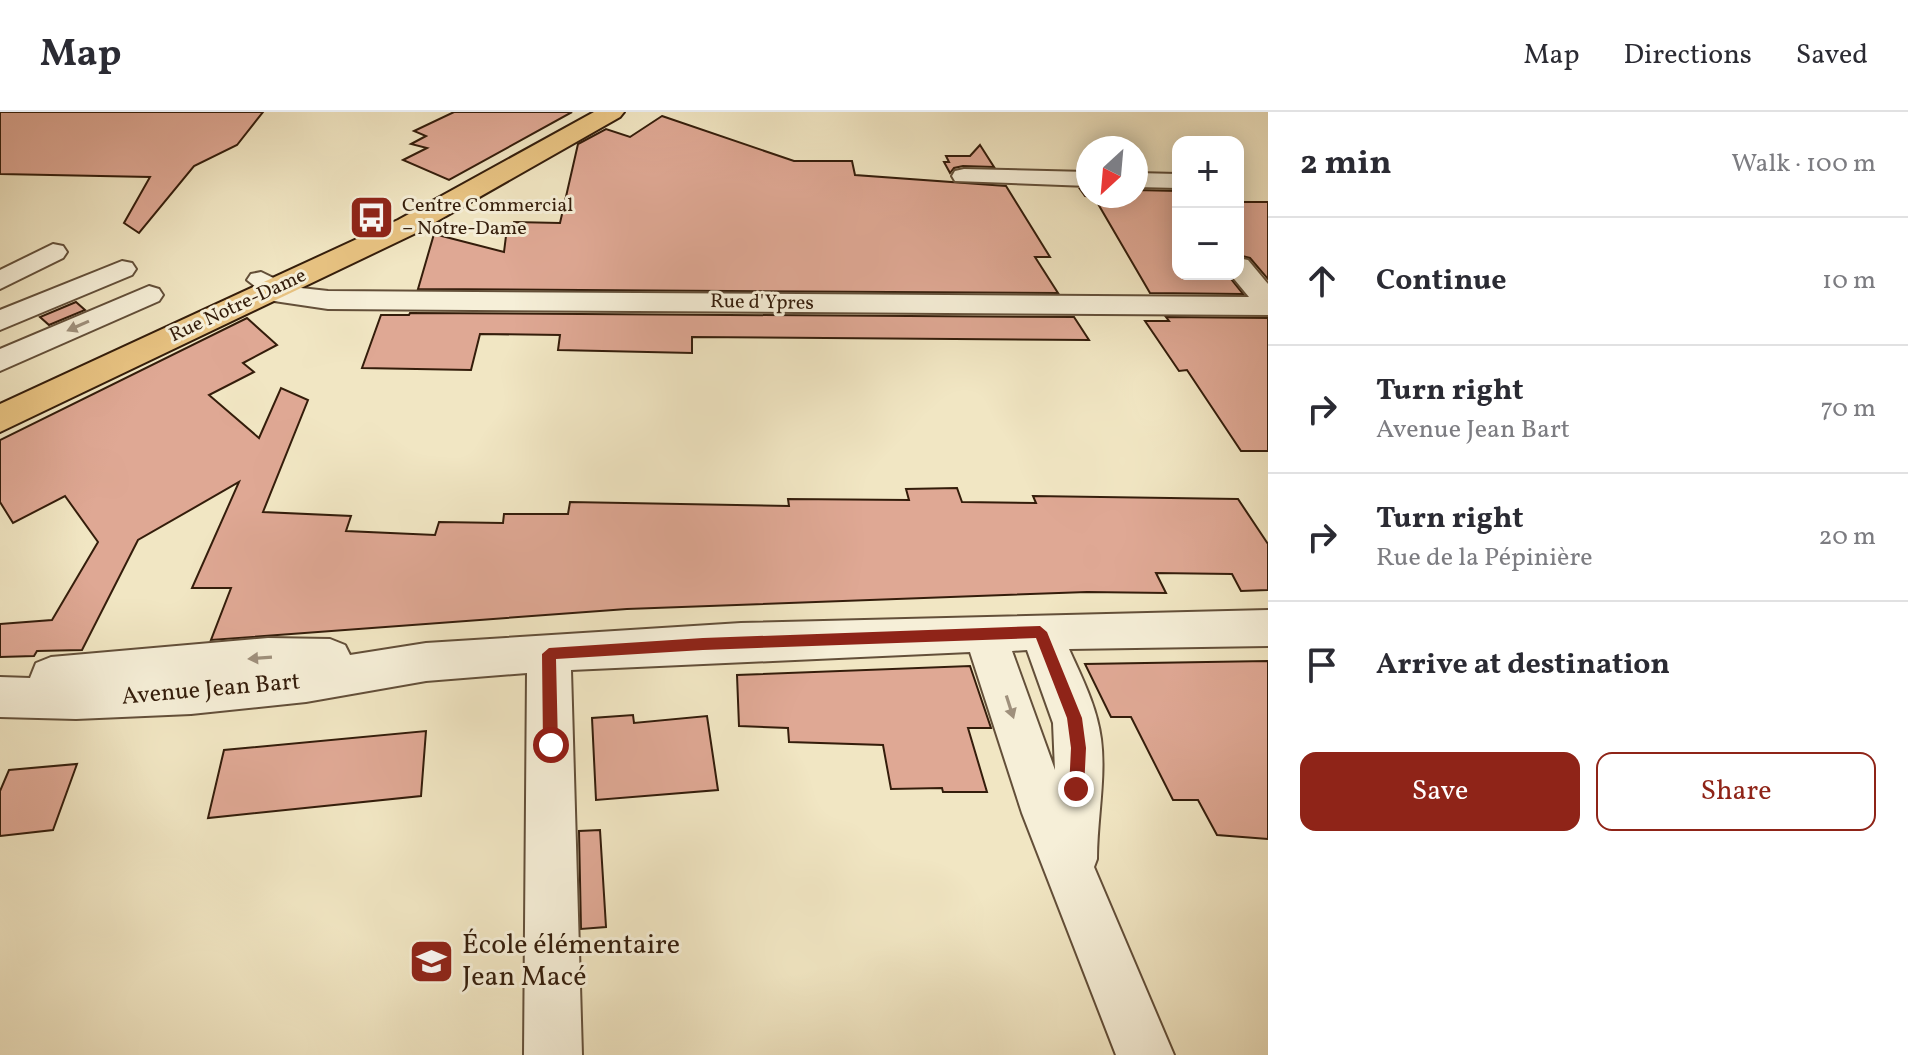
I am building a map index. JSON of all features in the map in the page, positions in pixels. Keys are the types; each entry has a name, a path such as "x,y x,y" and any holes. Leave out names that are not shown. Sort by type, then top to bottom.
{"main road":[{"name":"Rue Notre-Dame","path":"0,404 267,284 408,226 607,113"},
{"name":"Rue Notre-Dame","path":"0,419 267,284"}],"street":[{"path":"964,176 1076,179"},
{"path":"1148,180 1172,181"},
{"path":"0,281 53,252"},
{"path":"0,321 122,269"},
{"path":"1244,274 1268,304"},
{"name":"Rue d'Ypres","path":"267,284 291,297 328,300 1268,304"},
{"path":"0,361 149,295"},
{"name":"Avenue Jean Bart","path":"0,697 75,700 170,695 306,682 422,663 703,644 985,633 1268,628"},
{"path":"1040,632 1070,705 1078,734 1072,871"},
{"path":"985,633 1036,786 1145,1055"},
{"path":"549,654 553,1055"},
{"name":"Avenue Jean Bart","path":"0,685 268,657 422,663"}],"building":[{"path":"0,112 263,112 237,145 194,166 139,233 124,223 150,177 0,174"},
{"path":"454,112 572,112 449,180 403,160 427,148 411,144 426,136 414,131"},
{"path":"662,116 794,161 852,161 855,175 1006,186 1050,257 1035,257 1058,293 418,289 434,234 504,252 506,236 511,236 514,222 560,223 578,144 606,129 630,137"},
{"path":"980,145 994,167 963,166 954,168 950,173 944,162 949,162 946,156 970,156"},
{"path":"1148,190 1172,191 1172,280 1232,280 1243,294 1150,293 1100,208 1148,208"},
{"path":"1244,202 1268,202 1268,279 1250,258 1244,256"},
{"path":"76,302 85,310 49,325 40,317"},
{"path":"381,315 1074,317 1089,340 692,337 692,353 558,350 560,335 480,334 471,370 362,368"},
{"path":"1166,317 1268,318 1268,451 1241,451 1187,370 1179,371 1145,321 1169,321"},
{"path":"247,318 277,345 243,363 254,372 209,395 259,438 281,388 308,400 263,512 351,516 346,531 435,535 439,522 503,523 504,514 568,514 570,502 789,506 788,499 909,500 906,489 957,488 962,502 1036,503 1033,496 1238,499 1268,544 1268,590 1241,591 1232,574 1156,573 1166,593 1087,592 627,609 211,640 231,588 192,588 239,482 138,540 82,650 37,651 34,656 0,657 0,624 52,620 98,542 65,496 13,523 0,502 0,440"},
{"path":"1268,661 1268,839 1217,835 1198,800 1173,800 1131,717 1111,717 1085,664"},
{"path":"970,666 991,728 968,728 987,792 943,792 942,788 891,789 883,745 789,742 788,728 739,726 737,675"},
{"path":"633,715 634,723 707,716 718,790 596,800 592,718"},
{"path":"426,731 421,796 208,818 224,750"},
{"path":"77,764 53,830 0,836 0,791 9,770"},
{"path":"600,830 606,927 581,929 579,831"}],"place":[{"name":"Centre Commercial – Notre-Dame","path":"371,217"},
{"name":"École élémentaire Jean Macé","path":"431,961"}],"route":[{"path":"551,745 549,654 804,639 1040,632 1070,705 1078,734 1076,789"}]}
